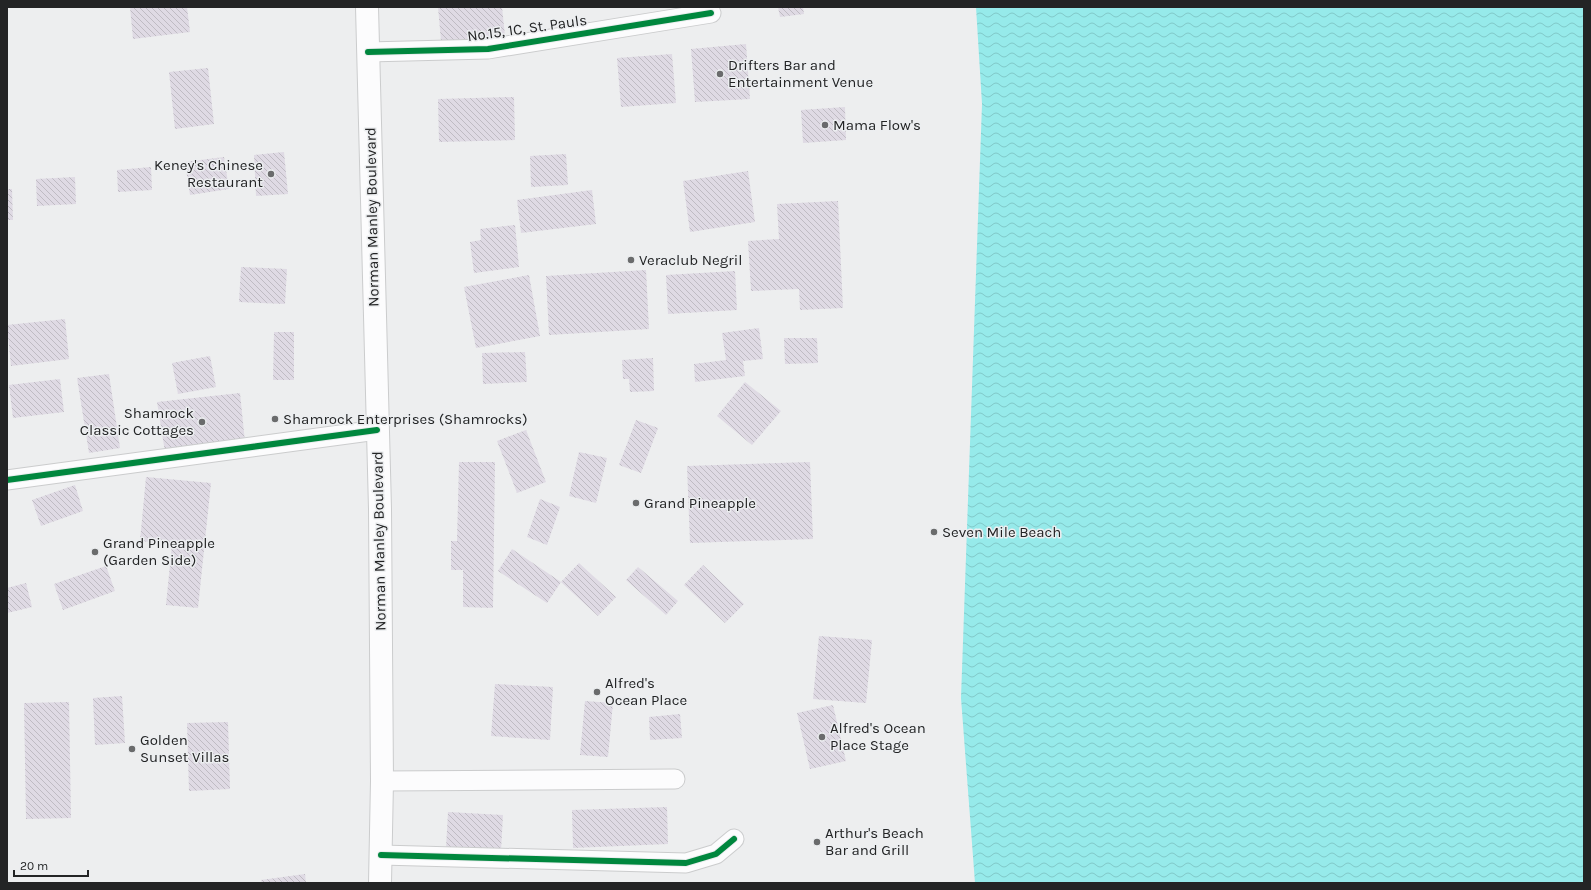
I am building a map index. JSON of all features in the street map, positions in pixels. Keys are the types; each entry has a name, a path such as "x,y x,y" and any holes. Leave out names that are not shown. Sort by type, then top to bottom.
{"main road":[{"name":"Norman Manley Boulevard","path":"367,7 380,509 382,781 380,883"}],"street":[{"name":"No.15, 1C, St. Pauls","path":"368,52 488,49 711,14"},
{"path":"7,480 377,430"},
{"path":"382,781 675,778"},
{"path":"381,855 686,863 716,854 734,839"}],"water":[{"path":"976,7 1584,7 1584,883 975,883 961,698 982,104"}],"building":[{"path":"130,7 187,7 190,32 133,39"},
{"path":"438,7 502,7 505,36 441,41"},
{"path":"778,7 803,7 804,14 780,17"},
{"name":"Drifters Bar and Entertainment Venue","path":"746,44 750,99 695,102 691,49"},
{"path":"672,54 676,103 621,107 617,58"},
{"path":"208,68 214,124 175,129 169,72"},
{"path":"514,97 515,140 439,142 438,99"},
{"path":"845,107 846,140 803,143 801,110"},
{"name":"Keney's Chinese Restaurant","path":"284,152 288,194 256,196 254,155"},
{"path":"566,154 568,185 531,187 530,156"},
{"path":"224,157 229,189 190,195 185,162"},
{"path":"151,167 152,190 118,192 117,170"},
{"path":"748,171 755,222 690,232 683,181"},
{"path":"75,177 76,204 37,206 36,179"},
{"path":"7,189 12,189 13,220 7,220"},
{"path":"592,190 596,224 521,233 517,200"},
{"path":"838,201 843,308 800,310 799,289 751,291 748,241 779,239 777,204"},
{"path":"515,225 519,267 474,273 470,242 481,240 480,229"},
{"path":"241,267 287,269 285,304 239,302"},
{"path":"646,270 649,329 549,335 546,276"},
{"path":"735,271 737,310 668,314 666,275"},
{"path":"529,275 540,336 476,348 464,287"},
{"path":"65,319 69,359 11,366 7,325"},
{"path":"759,328 763,359 743,361 745,376 695,382 694,364 726,360 722,333"},
{"path":"274,332 294,332 294,380 273,380"},
{"path":"784,338 817,338 818,363 785,364"},
{"path":"525,352 527,382 483,384 482,353"},
{"path":"210,356 216,387 178,394 172,363"},
{"path":"653,358 654,391 630,392 629,379 623,379 622,360"},
{"path":"109,374 120,448 89,453 77,378"},
{"path":"60,379 64,412 13,418 9,385"},
{"path":"745,382 781,411 752,445 717,416"},
{"name":"Shamrock Classic Cottages","path":"240,393 245,442 165,452 157,402"},
{"path":"636,420 658,428 641,473 619,465"},
{"path":"526,430 546,482 517,493 497,441"},
{"path":"579,452 607,458 596,503 569,496"},
{"path":"459,462 495,462 493,608 463,607 463,570 451,570 451,541 457,541"},
{"path":"810,462 813,539 690,543 687,466"},
{"path":"146,477 211,483 198,608 166,605 172,544 140,541"},
{"path":"75,485 83,511 41,526 32,500"},
{"path":"540,499 560,507 547,545 527,537"},
{"path":"512,549 561,582 547,603 498,571"},
{"path":"579,563 616,597 598,616 561,582"},
{"path":"703,565 744,604 725,623 684,585"},
{"path":"106,566 115,591 63,610 54,584"},
{"path":"638,567 678,601 666,615 626,580"},
{"path":"26,583 32,607 7,613 7,588"},
{"path":"819,636 872,640 866,703 813,699"},
{"path":"495,684 553,687 550,740 491,736"},
{"path":"122,696 125,743 95,745 93,698"},
{"path":"585,701 613,703 608,757 580,755"},
{"path":"69,702 71,818 26,819 24,703"},
{"name":"Alfred's Ocean Place Stage","path":"833,705 846,761 810,769 797,713"},
{"path":"680,714 682,738 650,740 649,717"},
{"path":"228,722 230,789 189,791 187,723"},
{"path":"667,807 668,844 573,848 572,810"},
{"path":"448,812 503,815 501,851 446,848"},
{"path":"305,874 306,883 262,883 261,880"}],"cycle path":[{"path":"368,52 488,49 711,13"},
{"path":"7,480 377,430"},
{"path":"381,855 686,863 716,854 734,839"}],"place":[{"name":"Drifters Bar and Entertainment Venue","path":"720,74"},
{"name":"Mama Flow's","path":"825,125"},
{"name":"Keney's Chinese Restaurant","path":"271,174"},
{"name":"Veraclub Negril","path":"631,260"},
{"name":"Shamrock Enterprises (Shamrocks)","path":"275,419"},
{"name":"Shamrock Classic Cottages","path":"202,422"},
{"name":"Grand Pineapple","path":"636,503"},
{"name":"Seven Mile Beach","path":"934,532"},
{"name":"Grand Pineapple (Garden Side)","path":"95,552"},
{"name":"Alfred's Ocean Place","path":"597,692"},
{"name":"Alfred's Ocean Place Stage","path":"822,737"},
{"name":"Golden Sunset Villas","path":"132,749"},
{"name":"Arthur's Beach Bar and Grill","path":"817,842"}]}
